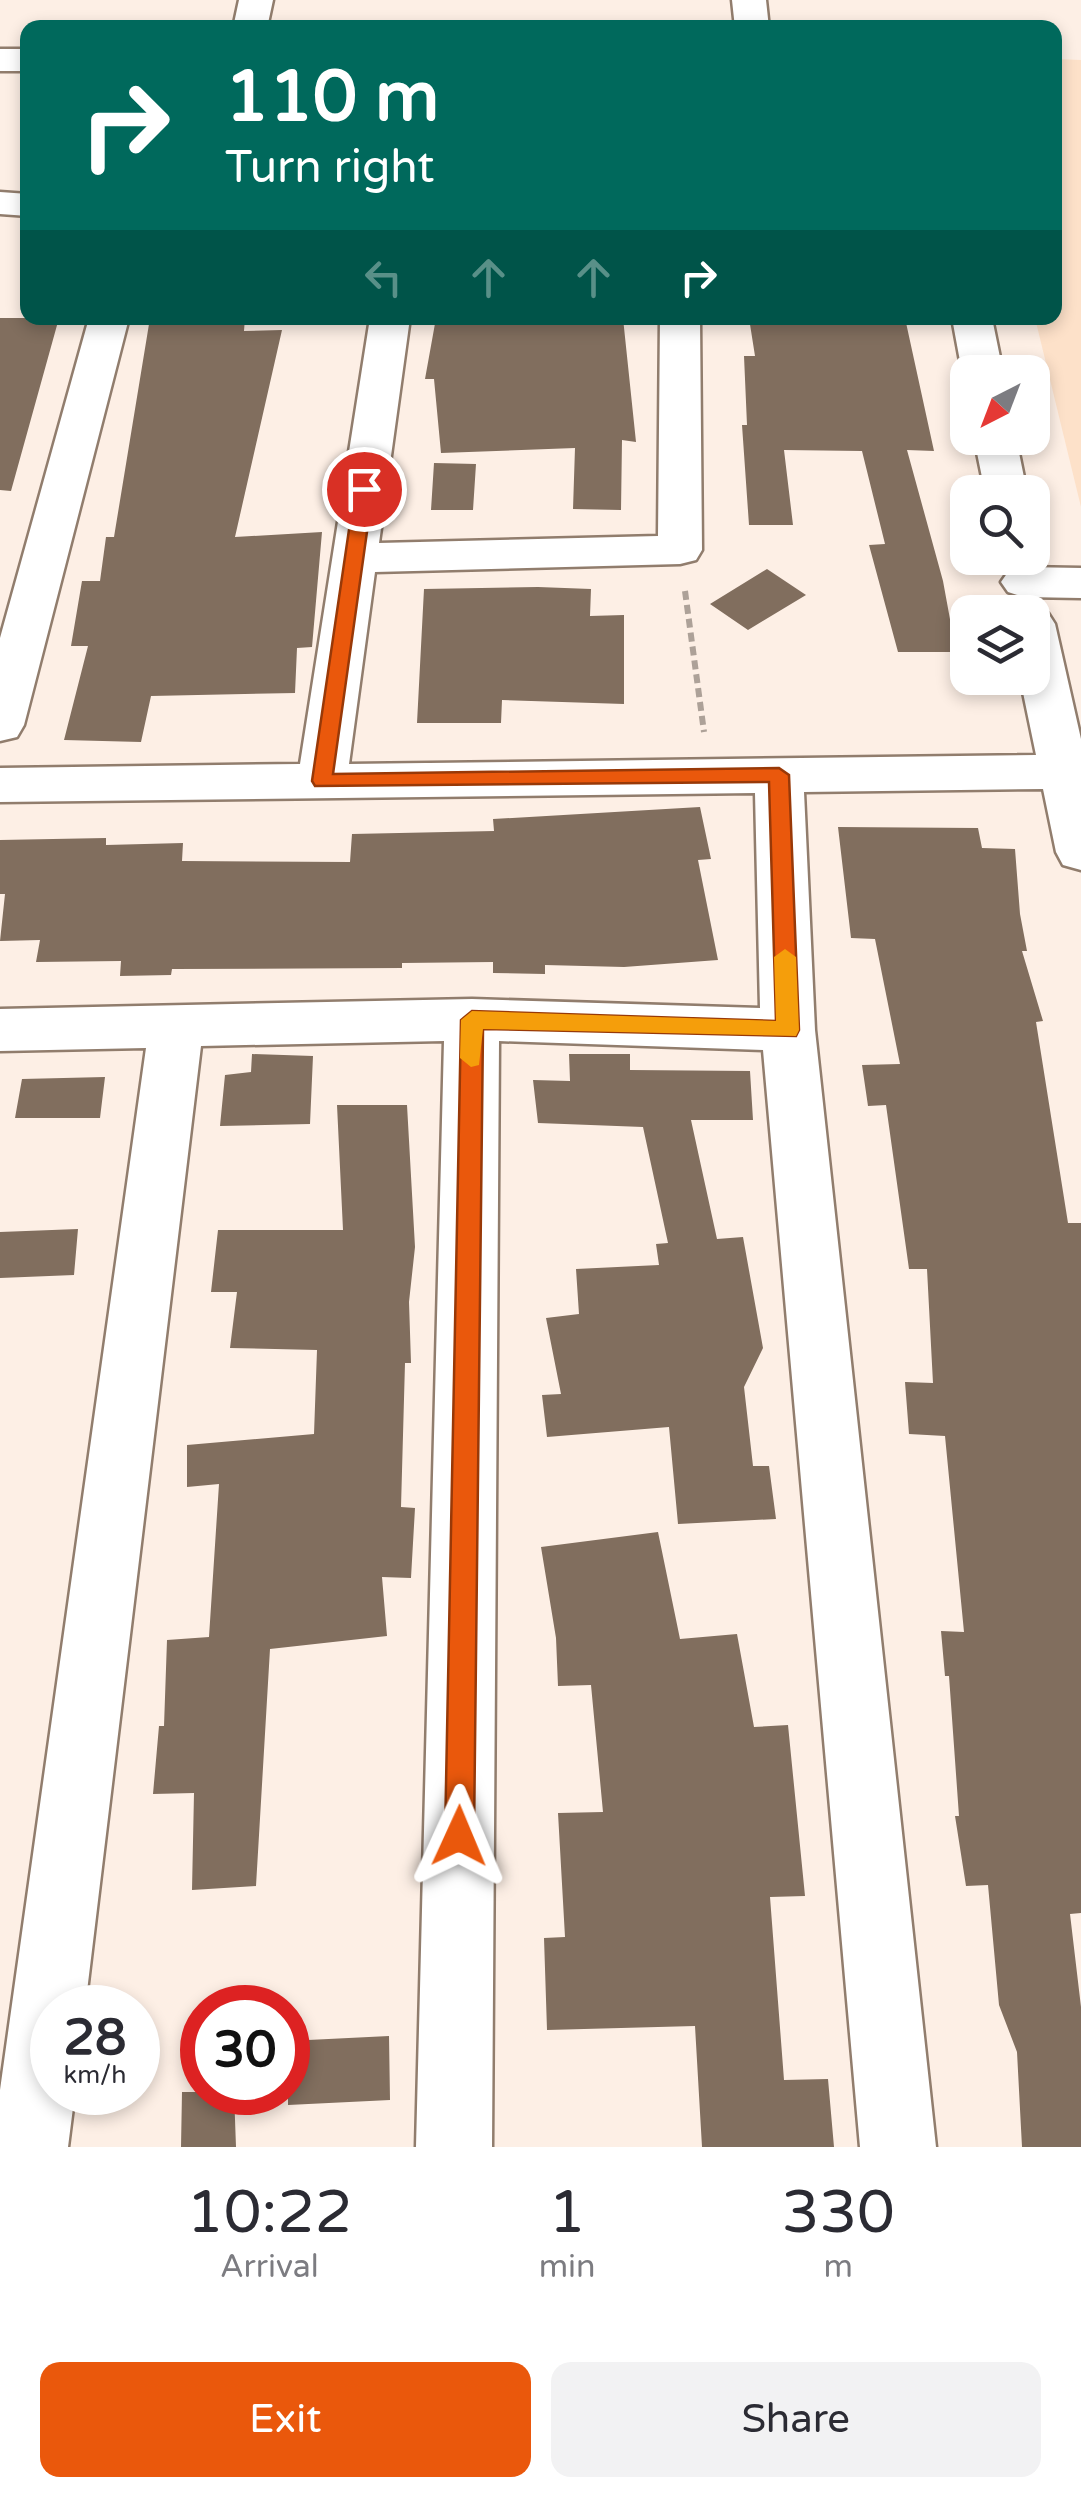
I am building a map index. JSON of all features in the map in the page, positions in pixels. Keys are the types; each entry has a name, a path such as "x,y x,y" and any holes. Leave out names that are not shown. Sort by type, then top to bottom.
{"street":[{"path":"0,725 108,325"},
{"path":"322,781 389,325"},
{"path":"354,558 680,550 680,325"},
{"path":"973,325 979,355"},
{"path":"1081,582 1026,594 1081,852"},
{"path":"0,784 1063,772"},
{"path":"779,775 788,1030 898,2147"},
{"path":"0,1030 472,1020 788,1030"},
{"path":"454,2147 472,1020"},
{"path":"30,2147 176,1029"}],"path":[{"path":"680,550 710,776"}],"shaded area":[{"path":"1062,59 1081,60 1081,507 1050,380 1050,355 1044,355 1037,325 1062,325"}],"building":[{"path":"0,318 20,318 20,325 57,325 11,491 0,490"},
{"path":"149,325 244,325 244,331 282,330 235,537 322,532 312,647 297,648 295,693 151,696 141,742 64,740 88,646 71,646 82,581 100,581 106,537 114,537"},
{"path":"435,325 624,325 636,442 622,440 621,510 573,509 575,448 441,453 434,379 425,379"},
{"path":"750,325 907,325 934,451 907,450 943,581 950,619 950,652 898,652 869,545 885,544 862,451 784,450 793,525 749,525 742,425 747,425 744,356 755,356"},
{"path":"434,463 476,464 473,510 431,510"},
{"path":"767,569 806,595 748,630 710,604"},
{"path":"424,589 591,589 590,616 624,615 624,704 502,700 501,723 417,723"},
{"path":"700,807 711,859 698,860 718,960 624,967 545,965 545,974 493,973 493,962 402,963 402,968 172,969 171,975 120,976 121,961 36,962 40,940 0,941 5,894 0,894 0,840 106,838 106,845 183,843 182,861 350,862 352,834 494,831 493,819"},
{"path":"838,827 978,828 982,848 1015,849 1027,951 1022,951 1043,1021 1036,1022 1068,1223 1081,1223 1081,1913 1070,1914 1081,2007 1081,2147 1022,2147 1017,2052 999,2005 988,1885 966,1886 955,1816 959,1816 949,1676 945,1676 941,1631 964,1632 945,1436 909,1434 905,1382 933,1383 927,1269 909,1269 886,1105 868,1106 862,1065 900,1064 875,939 851,938"},
{"path":"252,1054 313,1056 310,1124 220,1126 225,1075 251,1072"},
{"path":"569,1054 630,1054 630,1070 750,1071 753,1120 691,1120 717,1239 743,1237 763,1348 744,1387 753,1466 769,1466 776,1519 678,1524 669,1427 547,1437 542,1395 561,1394 546,1318 579,1314 576,1269 659,1265 656,1244 668,1243 643,1127 538,1123 533,1080 570,1081"},
{"path":"105,1077 100,1118 15,1118 22,1079"},
{"path":"337,1105 407,1105 415,1247 409,1302 411,1363 405,1363 401,1507 415,1508 411,1578 382,1577 387,1636 270,1649 256,1886 192,1890 194,1793 153,1794 159,1726 164,1726 167,1640 209,1637 219,1484 187,1487 187,1445 314,1434 317,1350 230,1348 237,1292 211,1292 218,1230 343,1230"},
{"path":"78,1229 74,1275 0,1278 0,1232"},
{"path":"658,1532 680,1639 737,1634 754,1727 788,1725 805,1896 770,1897 784,2080 828,2079 834,2147 702,2147 695,2026 547,2030 544,1938 565,1937 558,1813 603,1812 591,1685 558,1686 556,1638 541,1547"},
{"path":"389,2036 390,2100 310,2104 310,2040"},
{"path":"182,2115 235,2115 236,2147 181,2147"}],"slow traffic":[{"path":"471,1058 472,1020 788,1030 785,957"}],"route":[{"path":"364,489 322,781 779,775 788,1030 472,1020 459,1836"}]}
